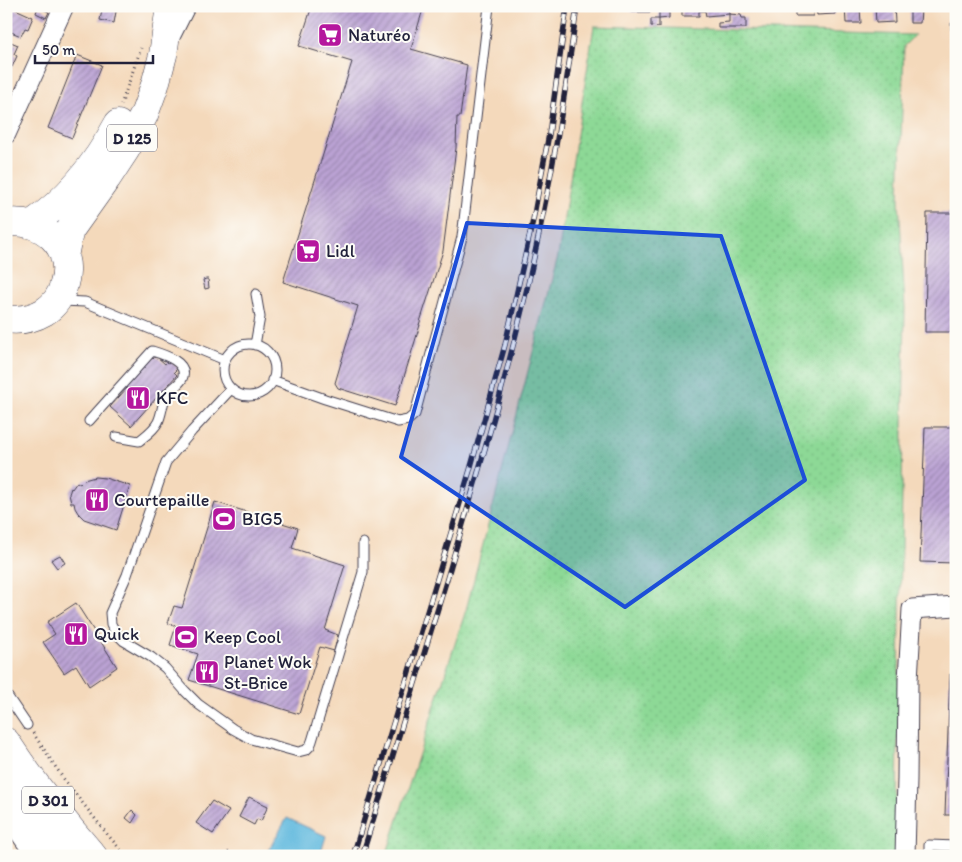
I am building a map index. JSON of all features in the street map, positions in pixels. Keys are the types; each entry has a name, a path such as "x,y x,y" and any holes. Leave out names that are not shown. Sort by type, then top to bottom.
{"main road":[{"name":"D 125","path":"19,224 63,200 96,161 124,113 135,89 149,53 163,6"},
{"name":"D 125","path":"67,283 67,241 70,230 126,149 144,115 155,85 152,51 170,6"},
{"path":"9,322 25,320 48,310 67,283 61,248 41,228 19,224"},
{"name":"D 301","path":"6,742 71,830 93,856"},
{"name":"D 301","path":"6,781 65,856"}],"street":[{"path":"6,134 64,6"},
{"path":"905,856 908,779 908,680 912,609 956,606"},
{"path":"6,813 36,856"}],"lane":[{"path":"152,51 173,43 190,6"},
{"path":"272,380 324,399 398,422 408,420 415,414 462,237 489,6"},
{"path":"67,283 85,302 225,360"},
{"path":"67,283 85,302"},
{"path":"255,345 260,317 256,294"},
{"path":"246,344 263,348 273,362 272,380 268,387 255,395 246,396 238,394 226,383 223,375 225,360 230,352 246,344"},
{"path":"89,422 152,351 164,354 180,364 183,374 182,380 167,394 158,422 138,441 116,437"},
{"path":"231,389 166,462 127,575 110,613 111,624 116,633 124,641 165,668 198,704 233,729 252,739 290,750 298,752 306,750 312,741 363,572 363,543"},
{"path":"6,694 27,724"},
{"path":"928,856 929,846 956,846"}],"path":[{"path":"118,110 152,51"},
{"path":"27,724 63,778 126,856"},
{"path":"225,856 230,851"}],"highlighted area":[{"path":"467,223 721,236 805,480 625,607 401,457"}],"green space":[{"path":"594,26 915,35 904,46 899,200 905,308 896,856 386,856 466,610 558,256"}],"water":[{"path":"287,818 326,836 320,856 265,856"}],"building":[{"path":"103,6 117,6 114,23 100,20"},
{"path":"312,6 424,6 411,49 467,65 460,117 457,117 456,148 443,251 395,406 338,388 335,383 358,306 283,282 352,62 299,46"},
{"path":"630,6 649,6 650,12 631,12"},
{"path":"659,6 669,6 669,18 659,19"},
{"path":"682,6 729,6 729,14 706,16 705,11 699,11 699,16 682,16"},
{"path":"812,6 813,16 795,16 795,7"},
{"path":"816,6 835,6 835,14 817,15"},
{"path":"875,6 894,6 895,22 876,23"},
{"path":"11,7 33,17 28,29 25,28 21,36 6,30 6,19"},
{"path":"38,7 49,12 46,18 36,13"},
{"path":"845,7 860,8 861,23 846,23"},
{"path":"910,8 921,10 920,23 910,23"},
{"path":"729,14 741,15 742,18 746,18 746,28 718,28 718,23 729,22"},
{"path":"651,19 659,19 659,27 651,26"},
{"path":"956,22 956,29 951,30 951,23"},
{"path":"6,40 18,45 14,54 17,56 12,67 6,65"},
{"path":"77,55 102,65 72,138 48,128"},
{"path":"927,213 956,213 956,332 925,332"},
{"path":"208,279 209,288 205,289 203,280"},
{"name":"KFC","path":"156,356 165,364 169,360 178,368 174,372 177,375 131,426 110,407 127,388 124,386 151,357 153,359"},
{"path":"925,427 956,427 956,563 920,562"},
{"path":"95,477 105,478 130,486 116,530 84,519 78,513 74,503 71,503 69,494 71,488 77,482 80,484 84,480"},
{"path":"215,502 298,528 292,548 345,565 325,630 338,635 334,651 320,647 299,714 189,680 198,654 170,645 176,626 168,623 174,606 182,608"},
{"path":"60,555 65,563 57,568 51,560"},
{"path":"76,603 117,667 89,686 76,665 64,673 43,642 55,634 47,622"},
{"path":"950,674 956,674 956,815 945,815"},
{"path":"249,797 268,806 261,821 257,819 254,825 239,817"},
{"path":"212,801 229,811 213,834 196,823"},
{"path":"132,810 137,815 132,823 126,818"}],"railway":[{"path":"353,856 470,470 505,345 533,220 549,134 567,6"},
{"path":"362,856 468,508 500,397 519,322 550,181 577,6"}],"place":[{"name":"Naturéo","path":"330,35"},
{"name":"Lidl","path":"308,251"},
{"name":"KFC","path":"138,398"},
{"name":"Courtepaille","path":"97,500"},
{"name":"BIG5","path":"224,519"},
{"name":"Quick","path":"76,634"},
{"name":"Keep Cool","path":"186,637"},
{"name":"Planet Wok St-Brice","path":"207,672"}]}
